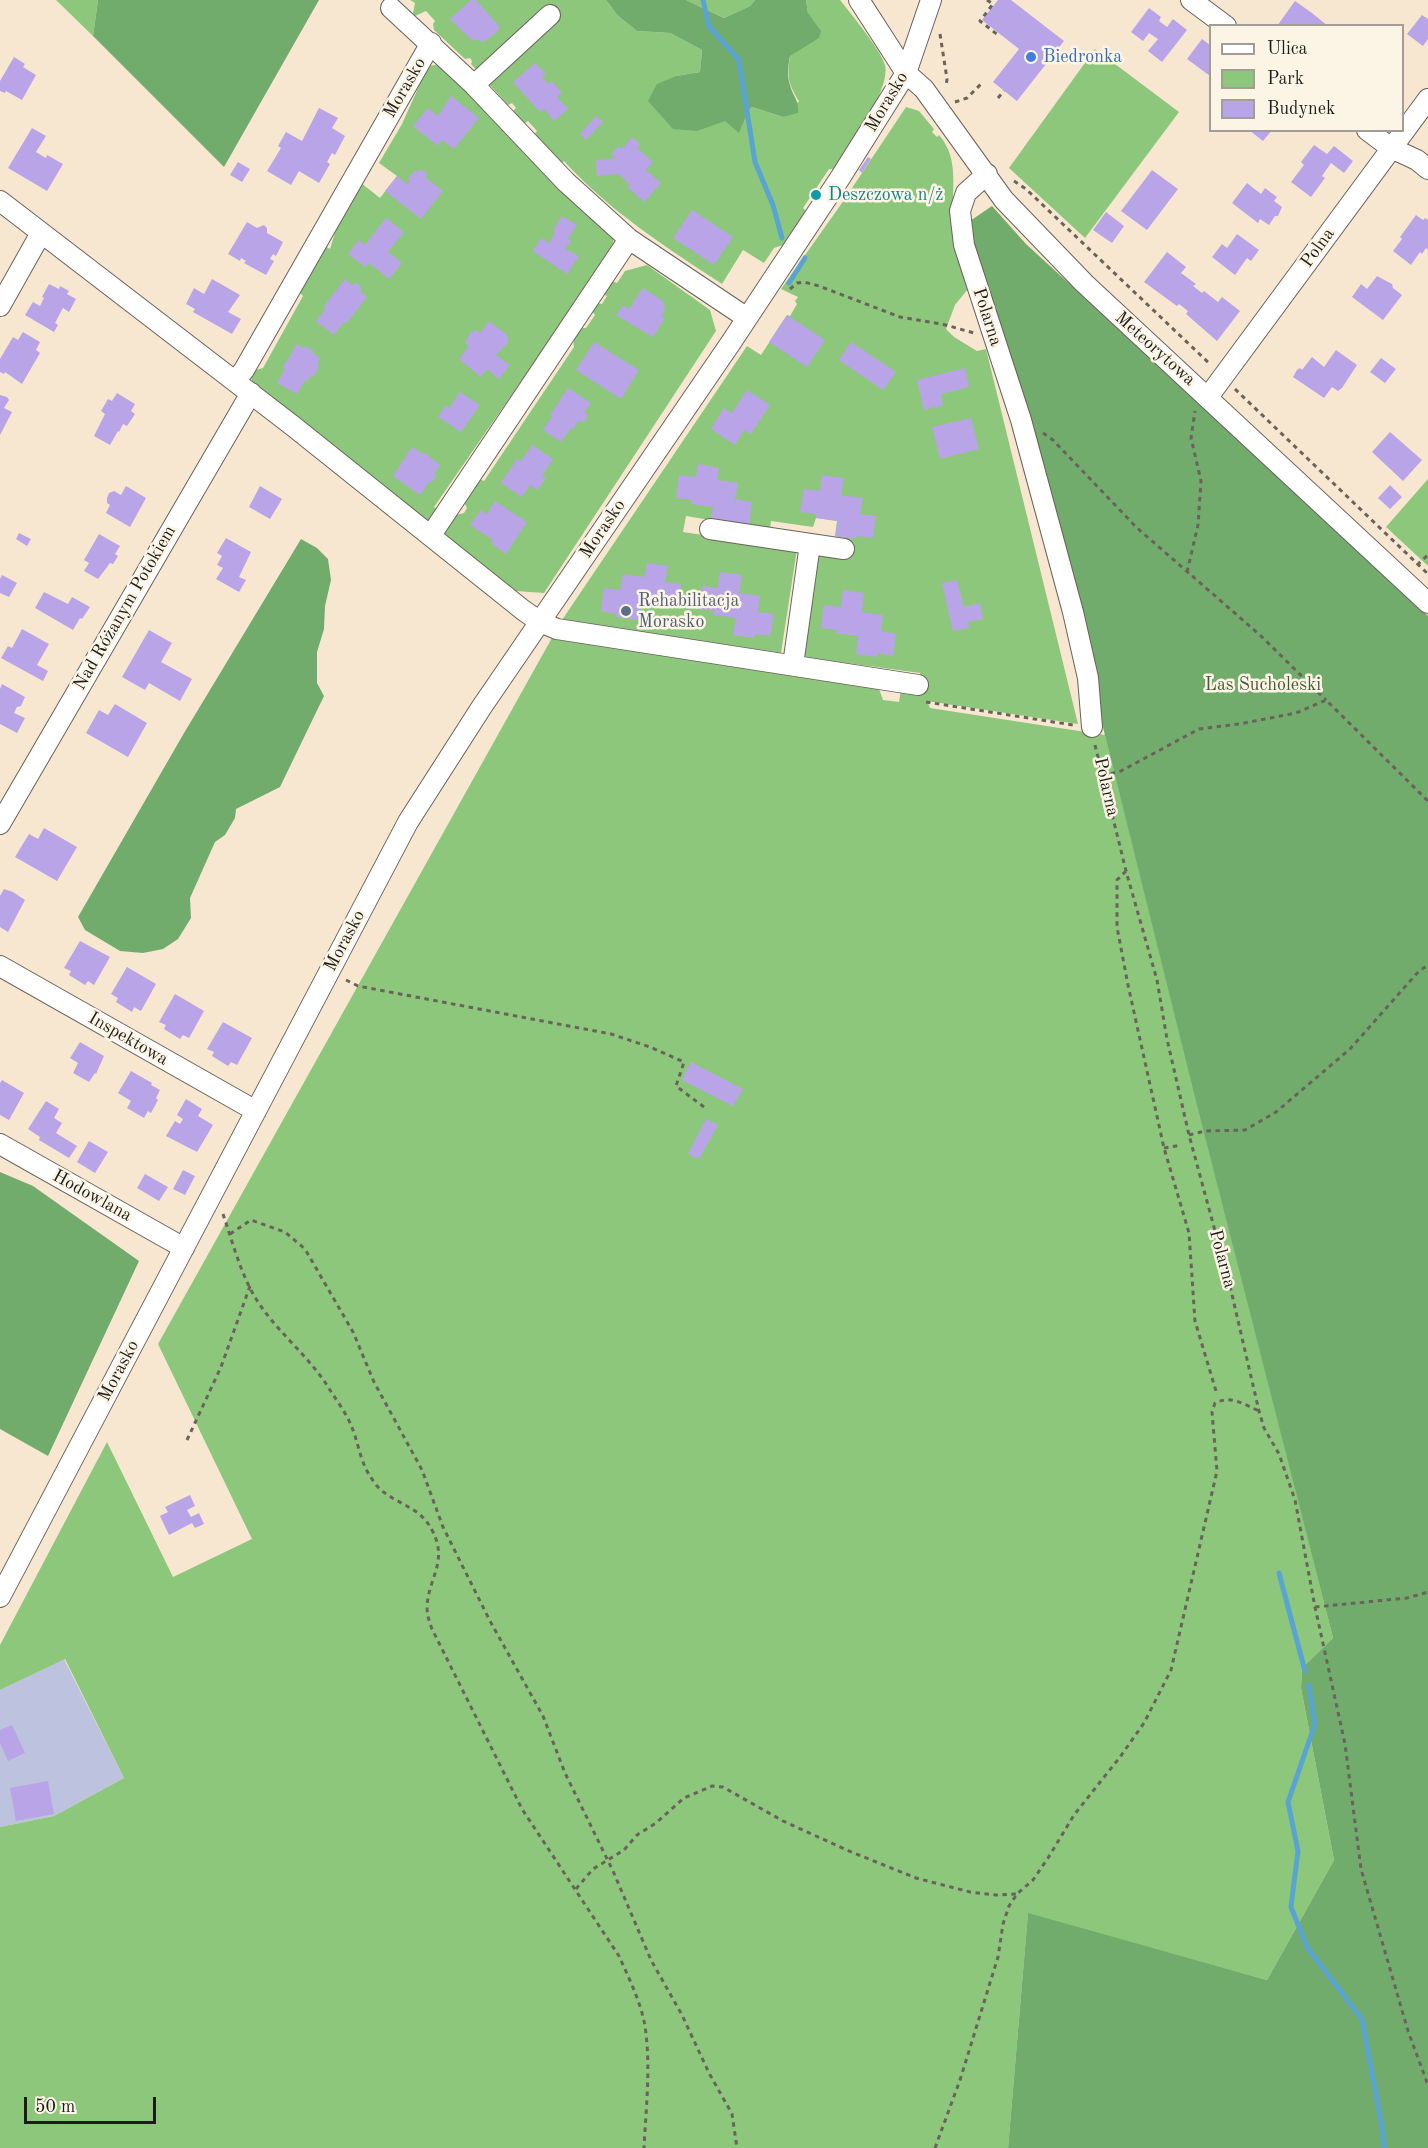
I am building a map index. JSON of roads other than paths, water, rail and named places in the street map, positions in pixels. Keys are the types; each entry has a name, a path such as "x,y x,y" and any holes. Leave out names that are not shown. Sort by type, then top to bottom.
{"street":[{"name":"Meteorytowa","path":"859,0 906,73 924,89 1004,200 1076,276 1428,603"},
{"name":"Morasko","path":"0,1597 408,822 454,747 840,178 906,73 931,0"},
{"path":"1191,0 1223,24"},
{"name":"Morasko","path":"391,8 474,85 566,182 629,239 747,318"},
{"path":"474,85 550,15"},
{"name":"Morasko","path":"243,387 244,370 431,43"},
{"name":"Polna","path":"1404,131 1428,99"},
{"path":"1370,132 1391,148 1417,160 1428,169"},
{"name":"Polna","path":"1208,397 1403,132"},
{"name":"Polarna","path":"987,174 966,193 960,211 964,245 1021,420 1073,612 1088,678 1092,727"},
{"path":"0,201 243,387 523,610 540,621 557,629 918,685"},
{"path":"0,306 41,233"},
{"path":"431,535 629,239"},
{"name":"Nad Różanym Potokiem","path":"0,824 243,387"},
{"path":"710,529 844,549"},
{"path":"793,665 810,544"},
{"name":"Inspektowa","path":"0,966 256,1111"},
{"name":"Hodowlana","path":"0,1144 184,1248"}],"waterway":[{"path":"703,0 709,26 739,60 755,162 773,205 782,238"},
{"path":"789,283 805,258"},
{"path":"1279,1573 1305,1671"},
{"path":"1309,1685 1315,1724 1288,1802 1298,1851 1291,1907 1307,1947 1362,2019 1384,2148"}],"place":[{"name":"Biedronka","path":"1031,57"},
{"name":"Deszczowa n/ż","path":"816,195"},
{"name":"Rehabilitacja Morasko","path":"626,611"}],"park label":[{"name":"Las Sucholeski","path":"1263,685"}]}
